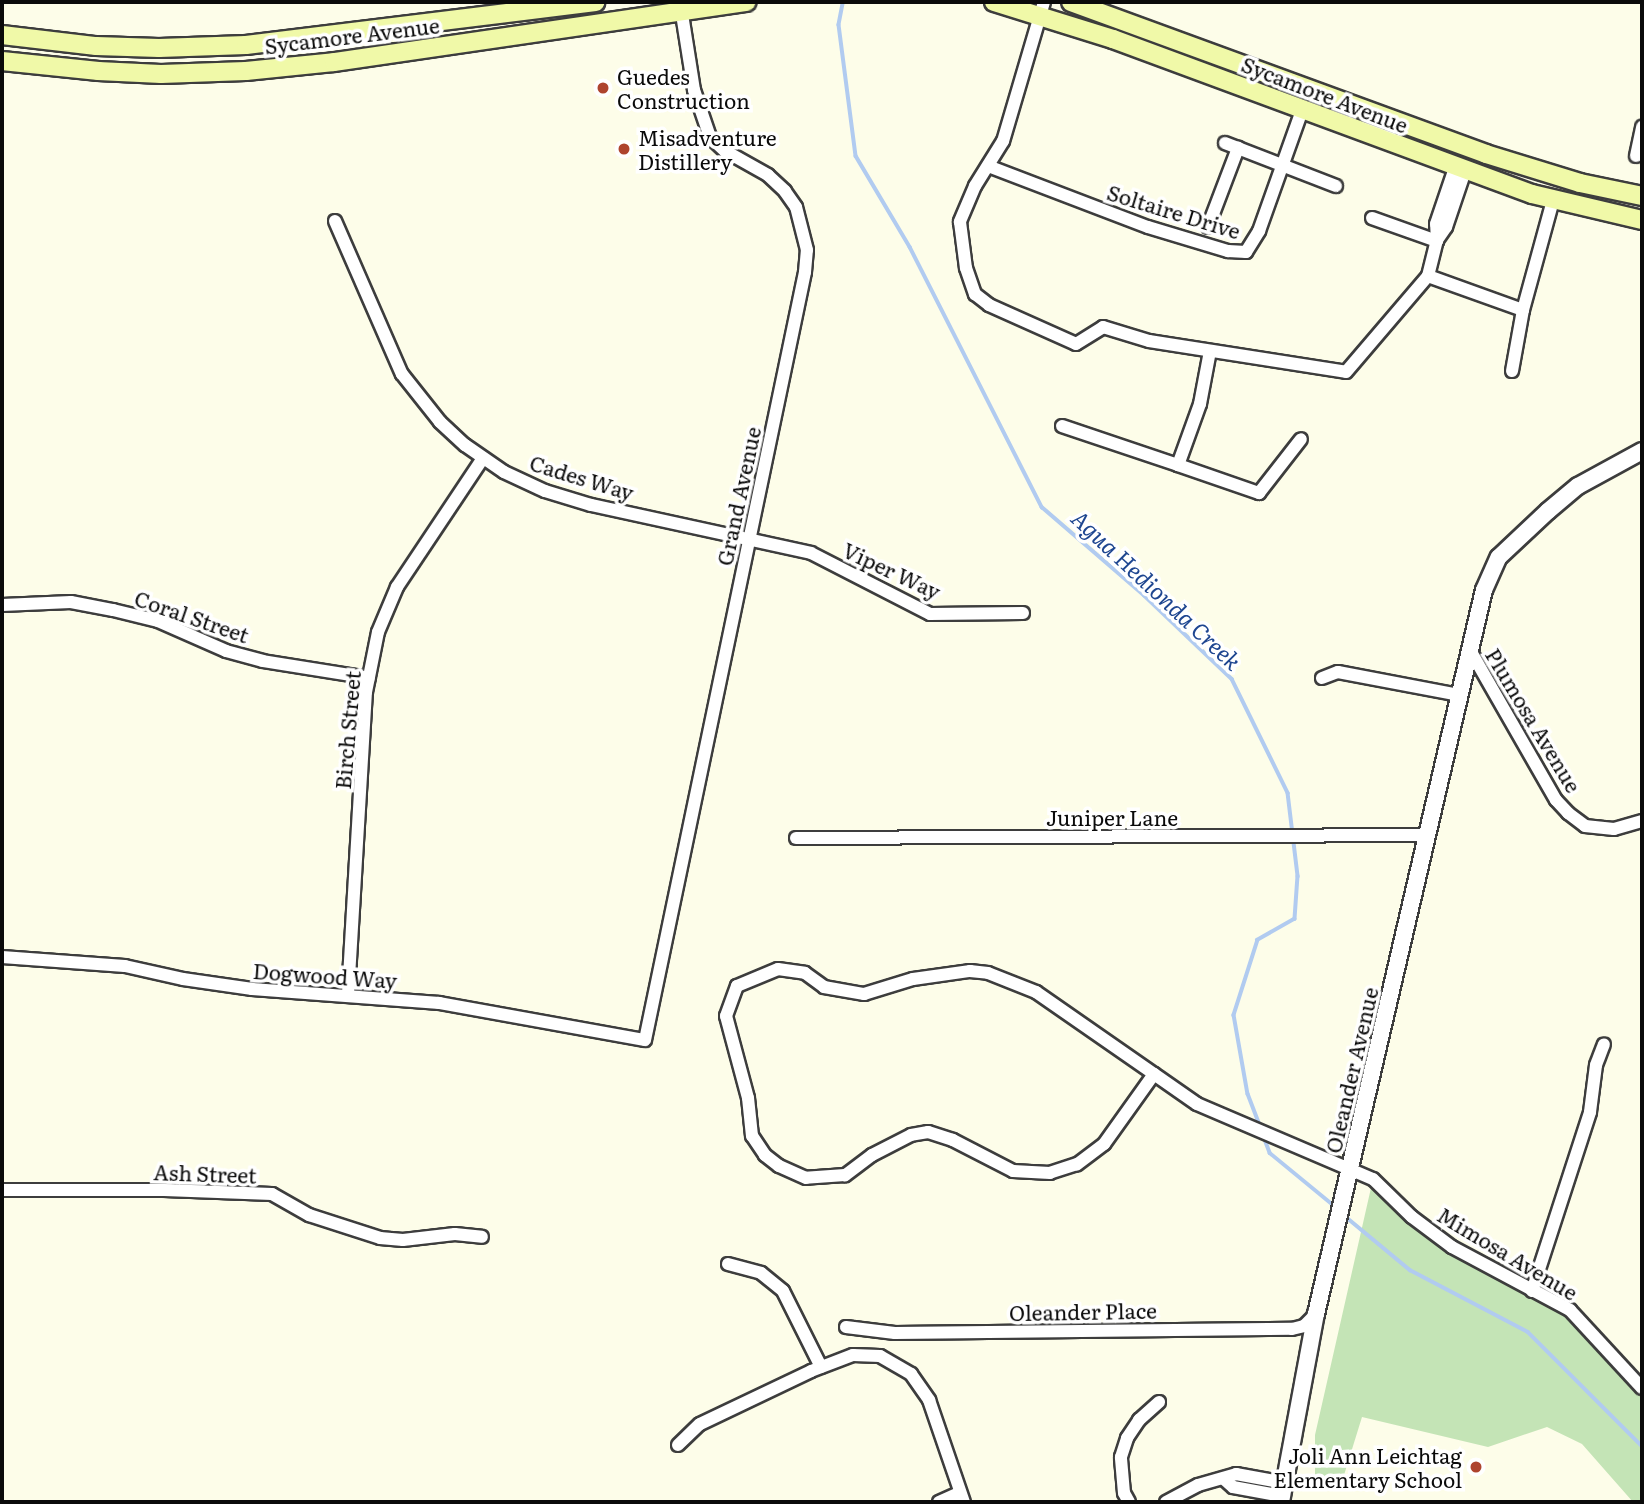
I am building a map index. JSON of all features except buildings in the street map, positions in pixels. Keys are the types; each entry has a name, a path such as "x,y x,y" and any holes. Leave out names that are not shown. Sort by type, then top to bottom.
{"main road":[{"name":"Sycamore Avenue","path":"2,35 96,46 159,48 246,45 595,2"},
{"name":"Sycamore Avenue","path":"2,61 123,72 246,71 334,62 681,7 747,2"},
{"name":"Sycamore Avenue","path":"994,2 1042,8 1460,169 1553,200 1642,220"},
{"name":"Sycamore Avenue","path":"1071,2 1486,154 1580,183 1642,196"}],"street":[{"name":"Grand Avenue","path":"645,1040 805,272 807,250 796,207 785,191 768,175 725,151 710,136 694,90 681,7"},
{"path":"1042,8 1003,141 965,207 960,222 975,294 989,305 1076,344 1103,327 1149,341 1346,372 1429,276 1437,241 1436,223 1460,169"},
{"name":"Soltaire Drive","path":"988,166 1148,227 1227,251 1246,252 1259,231 1301,110"},
{"path":"1636,156 1642,127"},
{"path":"1225,143 1336,186"},
{"path":"1209,227 1238,148"},
{"path":"1512,371 1524,310 1553,200"},
{"path":"1372,218 1437,241"},
{"name":"Cades Way","path":"335,220 383,336 402,374 440,422 483,458 504,472 545,491 591,505 749,537"},
{"path":"1429,276 1524,310"},
{"path":"1178,465 1200,404 1210,351"},
{"path":"1062,426 1259,493 1301,439"},
{"name":"Oleander Avenue","path":"1283,1494 1316,1314 1482,597 1499,557 1578,486 1642,451"},
{"name":"Birch Street","path":"348,994 369,678 378,632 397,587 483,458"},
{"name":"Viper Way","path":"749,537 811,553 930,614 1023,613"},
{"name":"Coral Street","path":"2,605 71,602 113,610 158,621 226,651 263,661 369,678"},
{"name":"Plumosa Avenue","path":"1470,650 1556,800 1568,813 1585,826 1614,830 1642,821"},
{"path":"1322,678 1338,672 1460,695"},
{"name":"Juniper Lane","path":"796,838 1427,835"},
{"name":"Dogwood Way","path":"2,957 125,966 183,979 252,989 348,994 439,1003 645,1040"},
{"name":"Mimosa Avenue","path":"1154,1074 1104,1144 1077,1164 1050,1174 1013,1171 953,1140 928,1132 911,1135 872,1155 845,1175 819,1180 806,1178 779,1166 765,1155 752,1136 748,1098 728,1031 726,1010 737,986 778,969 805,973 824,987 864,994 913,979 970,971 988,973 1036,992 1154,1074 1197,1104 1239,1124 1351,1167 1373,1179 1412,1217 1452,1247 1570,1310 1641,1383"},
{"path":"1532,1291 1590,1112 1596,1065 1604,1044"},
{"name":"Ash Street","path":"2,1190 177,1190 272,1194 309,1215 380,1238 403,1240 455,1234 482,1237"},
{"path":"727,1264 761,1273 783,1291 821,1367"},
{"name":"Oleander Place","path":"846,1327 895,1333 1292,1328 1304,1326 1316,1314"},
{"path":"678,1445 700,1424 821,1367 853,1355 880,1356 911,1374 929,1400 962,1498 939,1502"},
{"path":"1129,1502 1124,1493 1121,1457 1127,1438 1139,1420 1159,1402"},
{"path":"1166,1502 1198,1485 1236,1474 1283,1494"}],"green space":[{"path":"1373,1179 1412,1217 1570,1310 1642,1388 1642,1502 1633,1502 1582,1444 1547,1427 1488,1447 1362,1417 1340,1488 1315,1480 1315,1435"}],"waterway":[{"name":"Agua Hedionda Creek","path":"843,4 839,25 856,156 910,247 1042,507 1144,595 1232,679 1288,793 1298,876 1295,919 1258,940 1234,1015 1248,1094 1260,1126"},
{"name":"Agua Hedionda Creek","path":"1264,1137 1270,1153 1337,1208"},
{"name":"Agua Hedionda Creek","path":"1345,1216 1410,1270 1528,1332 1642,1446"}],"place":[{"name":"Guedes Construction","path":"603,88"},
{"name":"Misadventure Distillery","path":"624,149"},
{"name":"Joli Ann Leichtag Elementary School","path":"1476,1467"}]}
